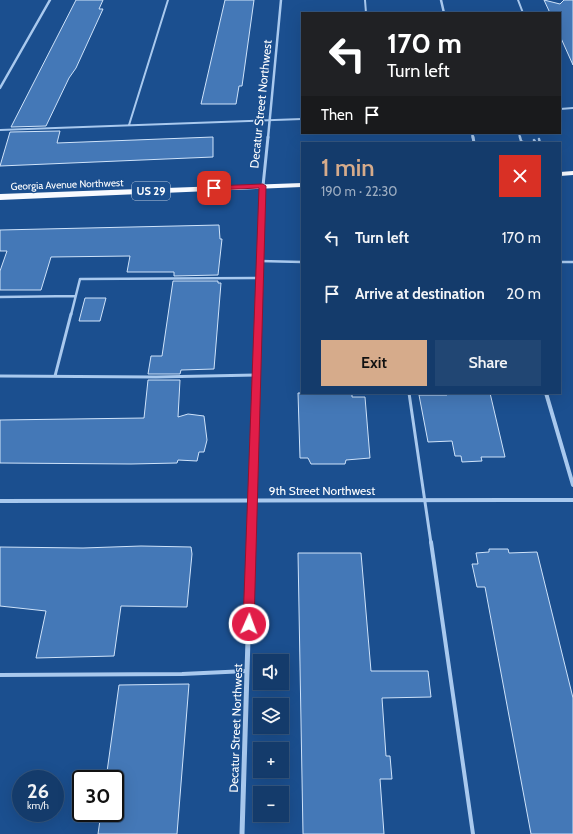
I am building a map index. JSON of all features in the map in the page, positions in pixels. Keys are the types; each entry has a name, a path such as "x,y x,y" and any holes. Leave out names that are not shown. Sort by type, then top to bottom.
{"highway":[{"path":"561,174 573,173"},
{"name":"Georgia Avenue Northwest","path":"0,197 301,184"}],"street":[{"path":"0,88 50,0"},
{"name":"Decatur Street Northwest","path":"242,834 263,186 281,0"},
{"path":"441,0 444,12"},
{"path":"546,394 573,485"},
{"name":"9th Street Northwest","path":"0,501 573,500"}],"lane":[{"path":"129,124 168,0"},
{"path":"365,0 366,12"},
{"path":"518,0 523,12"},
{"path":"561,108 573,108"},
{"path":"0,130 129,124 146,126 301,119"},
{"path":"260,261 301,262"},
{"path":"561,262 573,262"},
{"path":"54,376 80,279 260,278"},
{"path":"0,297 75,296"},
{"path":"0,376 156,377 257,375"},
{"path":"409,394 473,834"},
{"path":"0,675 182,674 247,671"}],"building":[{"path":"76,0 103,0 99,9 103,9 76,68 69,78 46,126 11,127"},
{"path":"225,0 254,0 242,86 239,86 236,104 201,104"},
{"path":"544,0 560,4 564,0 573,0 573,65 561,38 561,12 550,12"},
{"path":"60,131 57,143 213,137 213,157 0,166 10,132"},
{"path":"219,225 220,239 222,239 218,275 174,276 174,272 127,272 130,256 51,257 41,290 0,290 0,271 7,251 0,251 0,230"},
{"path":"173,281 218,281 218,283 221,283 214,369 181,370 180,374 148,374 151,356 162,356"},
{"path":"85,298 106,298 100,321 79,321"},
{"path":"148,380 180,380 178,417 188,414 204,416 207,440 204,452 199,452 197,461 178,460 177,463 131,464 0,463 0,420 144,418"},
{"path":"298,393 352,394 352,397 365,397 370,458 346,460 345,464 311,464 308,458 300,458"},
{"path":"490,394 505,457 481,457 482,461 462,462 461,456 455,456 452,441 428,442 419,395"},
{"path":"141,546 191,547 192,554 187,607 121,606 114,656 36,658 46,611 0,606 0,547 83,548"},
{"path":"489,549 508,549 509,553 537,552 573,698 573,834 531,834 485,587 477,587 472,564 478,564 476,553 489,552"},
{"path":"298,553 361,553 371,671 428,671 431,697 382,698 386,756 390,756 392,779 380,779 384,834 303,834"},
{"path":"189,684 177,834 98,834 100,822 124,822 124,770 107,770 119,685"}],"route":[{"path":"214,188 263,186 249,624"}]}
